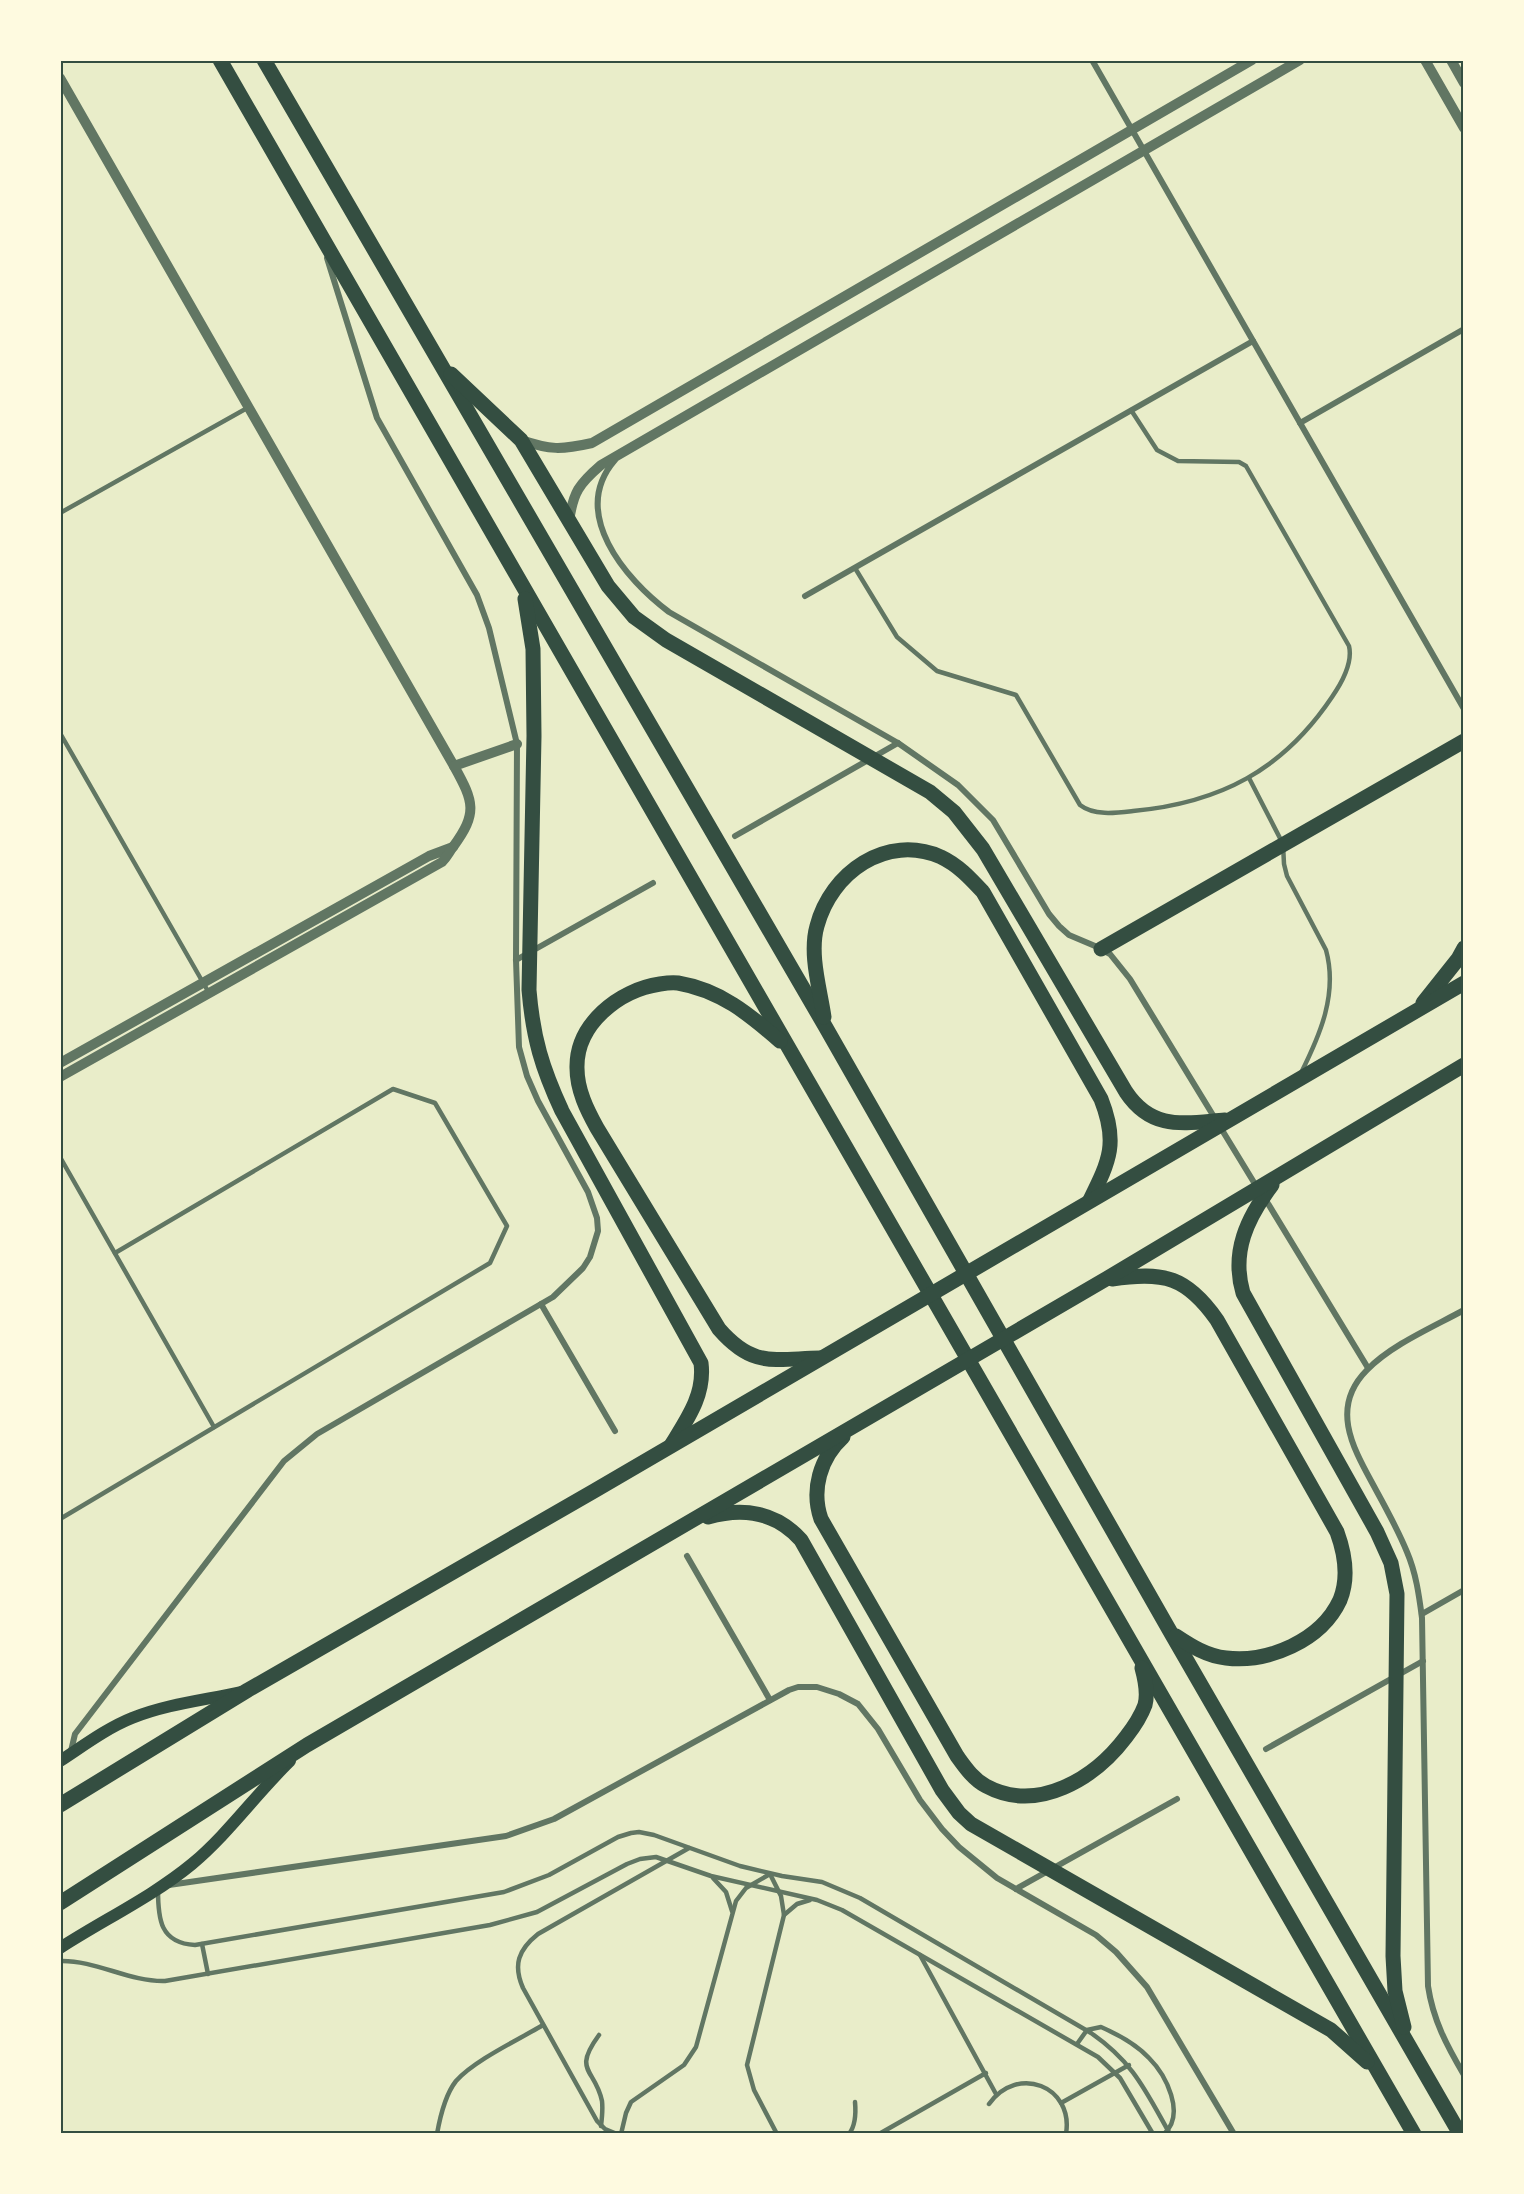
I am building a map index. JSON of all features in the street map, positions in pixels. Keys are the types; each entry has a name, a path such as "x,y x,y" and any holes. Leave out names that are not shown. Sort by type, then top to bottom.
{"main road":[{"path":"220,60 1414,2134"},
{"path":"264,60 825,1026 1460,2134"},
{"path":"438,361 521,440 568,522 620,602 647,627 920,786 943,802 963,822 983,849 1132,1101 1141,1110 1164,1122 1228,1119"},
{"path":"522,585 530,618 533,650 534,735 529,990 535,1039 546,1077 562,1111 701,1363 703,1379 696,1400 671,1446"},
{"path":"1101,949 1464,741"},
{"path":"825,1026 815,953 817,926 825,903 847,873 870,858 893,851 918,850 940,857 963,870 982,892 1101,1099 1109,1120 1112,1143 1106,1169 1090,1200"},
{"path":"1417,1010 1458,959 1464,948"},
{"path":"788,1048 742,1009 702,988 675,982 650,986 627,994 606,1009 591,1024 580,1046 577,1067 579,1086 592,1118 707,1313 731,1343 747,1354 760,1359 824,1358"},
{"path":"60,1805 248,1690 824,1358 1228,1119 1464,983"},
{"path":"60,1903 307,1745 1106,1279 1464,1065"},
{"path":"1447,1076 1464,1073"},
{"path":"1276,1178 1256,1208 1239,1247 1239,1278 1243,1293 1377,1532 1394,1576 1397,1606 1392,1956 1395,1991 1403,2024 1415,2055"},
{"path":"1106,1279 1143,1276 1171,1279 1197,1293 1217,1320 1337,1532 1344,1551 1345,1576 1340,1600 1326,1621 1302,1640 1278,1652 1250,1659 1225,1658 1196,1650 1171,1633"},
{"path":"859,1424 833,1448 818,1479 816,1500 825,1529 957,1756 974,1777 985,1785 1015,1795 1043,1793 1068,1786 1094,1772 1115,1752 1133,1728 1145,1704 1145,1681 1137,1654"},
{"path":"686,1524 721,1513 751,1512 772,1517 793,1531 808,1551 942,1790 959,1813 984,1832 1330,2030 1380,2075"},
{"path":"65,1757 131,1719 150,1712 248,1690"},
{"path":"60,1948 158,1888 192,1864 210,1848 255,1797 307,1745"}],"street":[{"path":"1092,60 1464,709"},
{"path":"521,440 545,448 568,448 592,443 1252,60"},
{"path":"568,522 572,499 584,480 601,465 1300,60"},
{"path":"1425,60 1464,128"},
{"path":"1451,60 1464,83"},
{"path":"60,78 454,766 466,790 471,809 468,826 442,862 60,1077"},
{"path":"65,1757 75,1734 284,1461 317,1434 553,1297 575,1277 590,1257 598,1232 597,1218 588,1192 538,1101 522,1062 517,1031 517,744 489,628 477,594 377,417 320,235"},
{"path":"1300,423 1464,329"},
{"path":"805,596 1253,341"},
{"path":"627,450 614,461 601,480 597,498 599,521 610,546 627,573 651,598 679,618 898,743 958,785 982,807 1004,837 1049,914 1059,926 1069,935 1110,954 1130,979 1368,1368"},
{"path":"735,836 898,743"},
{"path":"454,766 517,744"},
{"path":"60,1063 429,856 453,847"},
{"path":"516,960 653,883"},
{"path":"541,1304 615,1431"},
{"path":"1464,1310 1398,1347 1368,1368 1352,1390 1347,1414 1348,1427 1358,1458 1396,1527 1416,1577 1422,1614 1428,1986 1431,2007 1437,2024 1464,2074"},
{"path":"687,1556 770,1700"},
{"path":"1422,1614 1464,1590"},
{"path":"1266,1749 1423,1661"},
{"path":"158,1888 486,1841 522,1832 554,1819 789,1690 807,1686 829,1689 858,1704 872,1719 912,1789 942,1829 971,1857 997,1878 1096,1935 1133,1970 1158,2005 1234,2134"},
{"path":"1016,1889 1177,1799"},
{"path":"1444,2107 1464,2122"}],"lane":[{"path":"60,513 249,407"},
{"path":"855,568 897,637 937,671 1016,695 1080,805 1089,812 1164,808 1212,795 1249,778 1282,755 1315,723 1341,684 1351,654 1349,646 1246,466 1239,462 1178,461 1157,450 1131,410"},
{"path":"60,733 209,993"},
{"path":"1249,778 1283,844 1287,876 1326,950 1329,963 1327,1006 1319,1038 1298,1080"},
{"path":"60,1519 490,1263 507,1226 435,1103 393,1089 115,1253"},
{"path":"60,1157 214,1427"},
{"path":"158,1888 160,1919 168,1934 182,1944 202,1944 504,1892 534,1882 618,1837 631,1833 654,1835 740,1866 770,1874 822,1882 860,1898 1087,2030 1107,2044 1129,2065 1170,2134"},
{"path":"689,1848 538,1934 524,1947 517,1962 519,1979 601,2126 619,2134 631,2102 684,2065 696,2047 736,1900 751,1885 770,1874"},
{"path":"60,1961 156,1981 507,1922 537,1912 633,1861 651,1857 667,1860 711,1876 817,1900 842,1910 1077,2044 1108,2065 1131,2095 1153,2134"},
{"path":"770,1874 783,1902 784,1914 747,2066 754,2090 777,2134"},
{"path":"711,1876 726,1892 732,1915"},
{"path":"784,1914 797,1904 817,1900"},
{"path":"202,1944 208,1974"},
{"path":"920,1954 996,2094"},
{"path":"437,2134 442,2111 456,2082 471,2068 543,2025"},
{"path":"1077,2044 1087,2030 1101,2027 1139,2049 1155,2065 1173,2101 1173,2120 1164,2134"},
{"path":"599,2034 590,2048 586,2062 602,2102 601,2126"},
{"path":"1061,2103 1129,2065"},
{"path":"879,2134 986,2073"},
{"path":"989,2104 996,2094 1020,2083 1030,2083 1046,2088 1061,2103 1066,2116 1066,2134"},
{"path":"849,2134 853,2129 855,2119 855,2102"}]}
